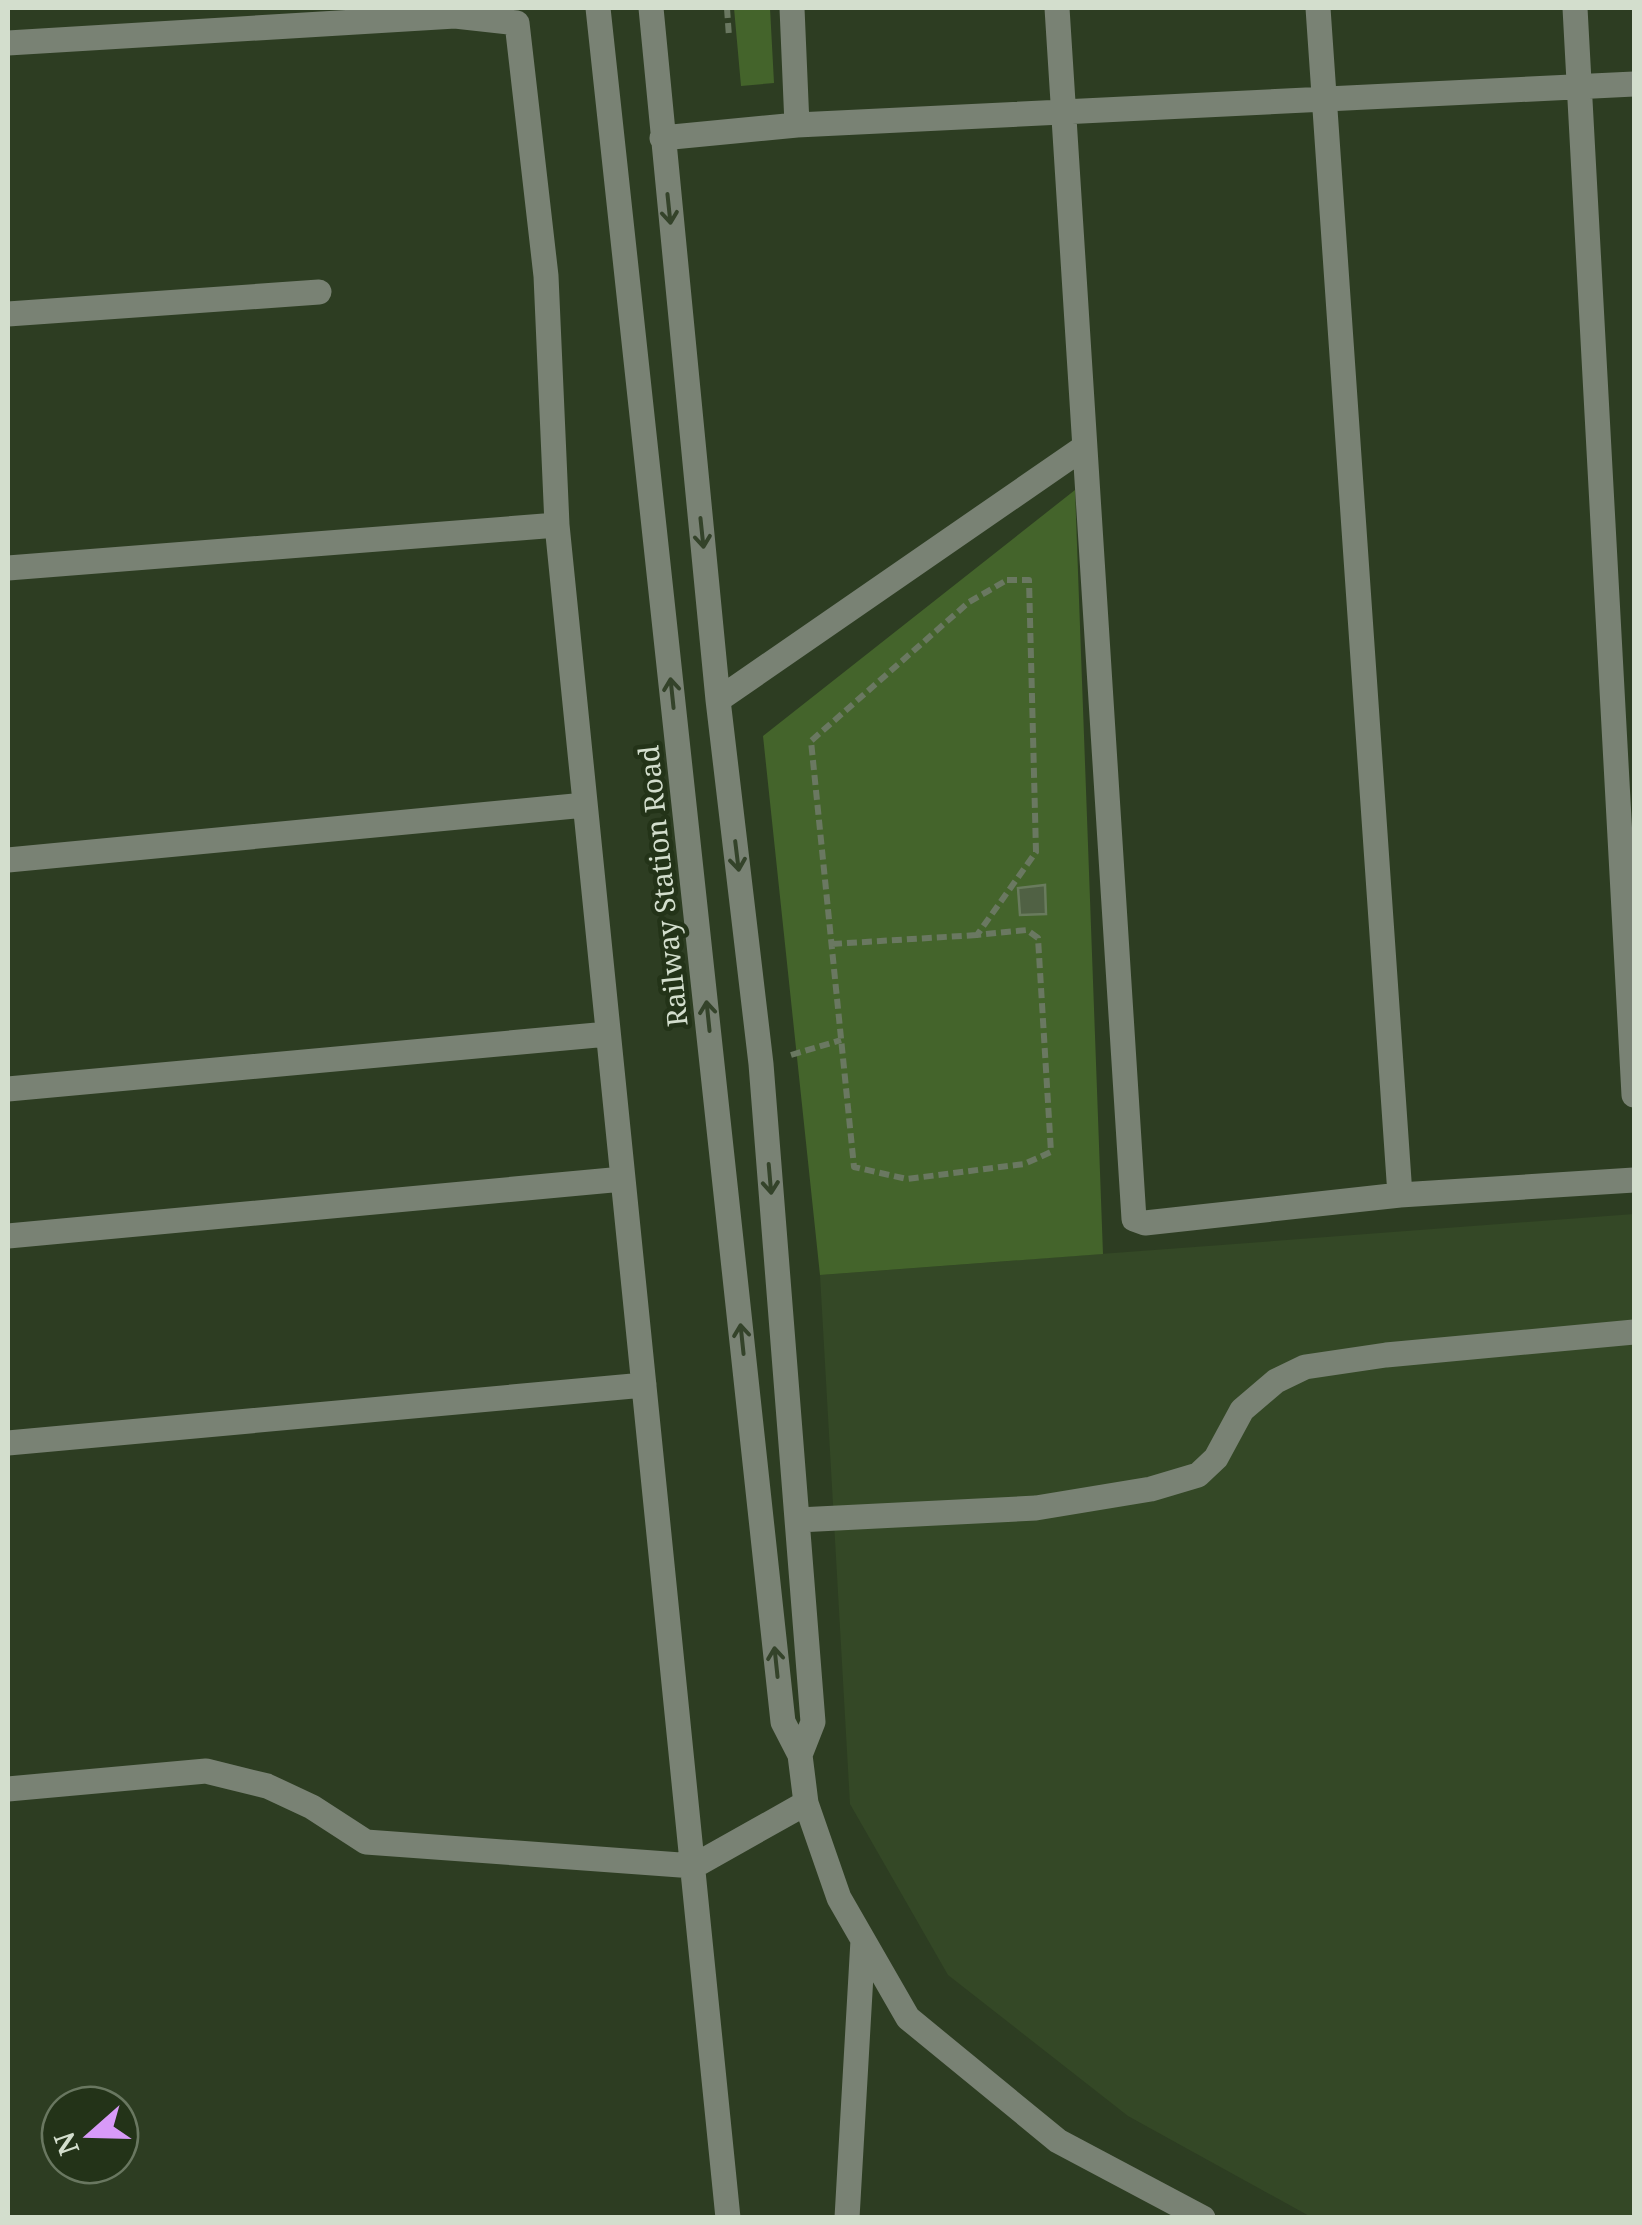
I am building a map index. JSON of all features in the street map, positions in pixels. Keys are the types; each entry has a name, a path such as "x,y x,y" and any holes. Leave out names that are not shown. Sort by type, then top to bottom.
{"street":[{"name":"Railway Station Road","path":"598,8 783,1722 800,1755 806,1803 839,1898 908,2018 1058,2141 1204,2218"},
{"name":"Railway Station Road","path":"651,8 718,700 761,1064 814,1722 800,1755"},
{"path":"792,8 798,125"},
{"path":"1058,8 1134,1219 1145,1222 1400,1195 1634,1180"},
{"path":"1318,8 1400,1195"},
{"path":"1574,8 1634,1095"},
{"path":"8,43 455,16 517,23 546,276 556,525 728,2218"},
{"path":"662,138 798,125 1634,84"},
{"path":"8,314 319,292"},
{"path":"718,700 1083,448"},
{"path":"8,568 556,525"},
{"path":"8,860 586,806"},
{"path":"8,1089 608,1034"},
{"path":"8,1236 623,1179"},
{"path":"798,1520 1036,1508 1152,1490 1198,1475 1216,1458 1242,1410 1276,1381 1304,1367 1386,1354 1634,1332"},
{"path":"8,1443 644,1385"},
{"path":"8,1789 206,1772 267,1786 312,1807 366,1842 694,1866 806,1803"},
{"path":"847,2218 862,1940"}],"path":[{"path":"726,8 730,37"},
{"path":"832,944 977,935 1027,930 1038,938 1051,1152 1024,1164 907,1178 854,1167 811,741 970,602 1008,580 1029,580 1036,852 977,935"},
{"path":"761,1064 841,1040"}],"shaded area":[{"path":"734,8 770,8 774,83 741,86"},
{"path":"1075,490 1103,1254 820,1275 763,736"},
{"path":"1634,1214 1634,2217 1311,2217 1128,2116 948,1975 850,1804 820,1275"}],"building":[{"path":"1045,885 1046,914 1020,915 1018,888"}]}
